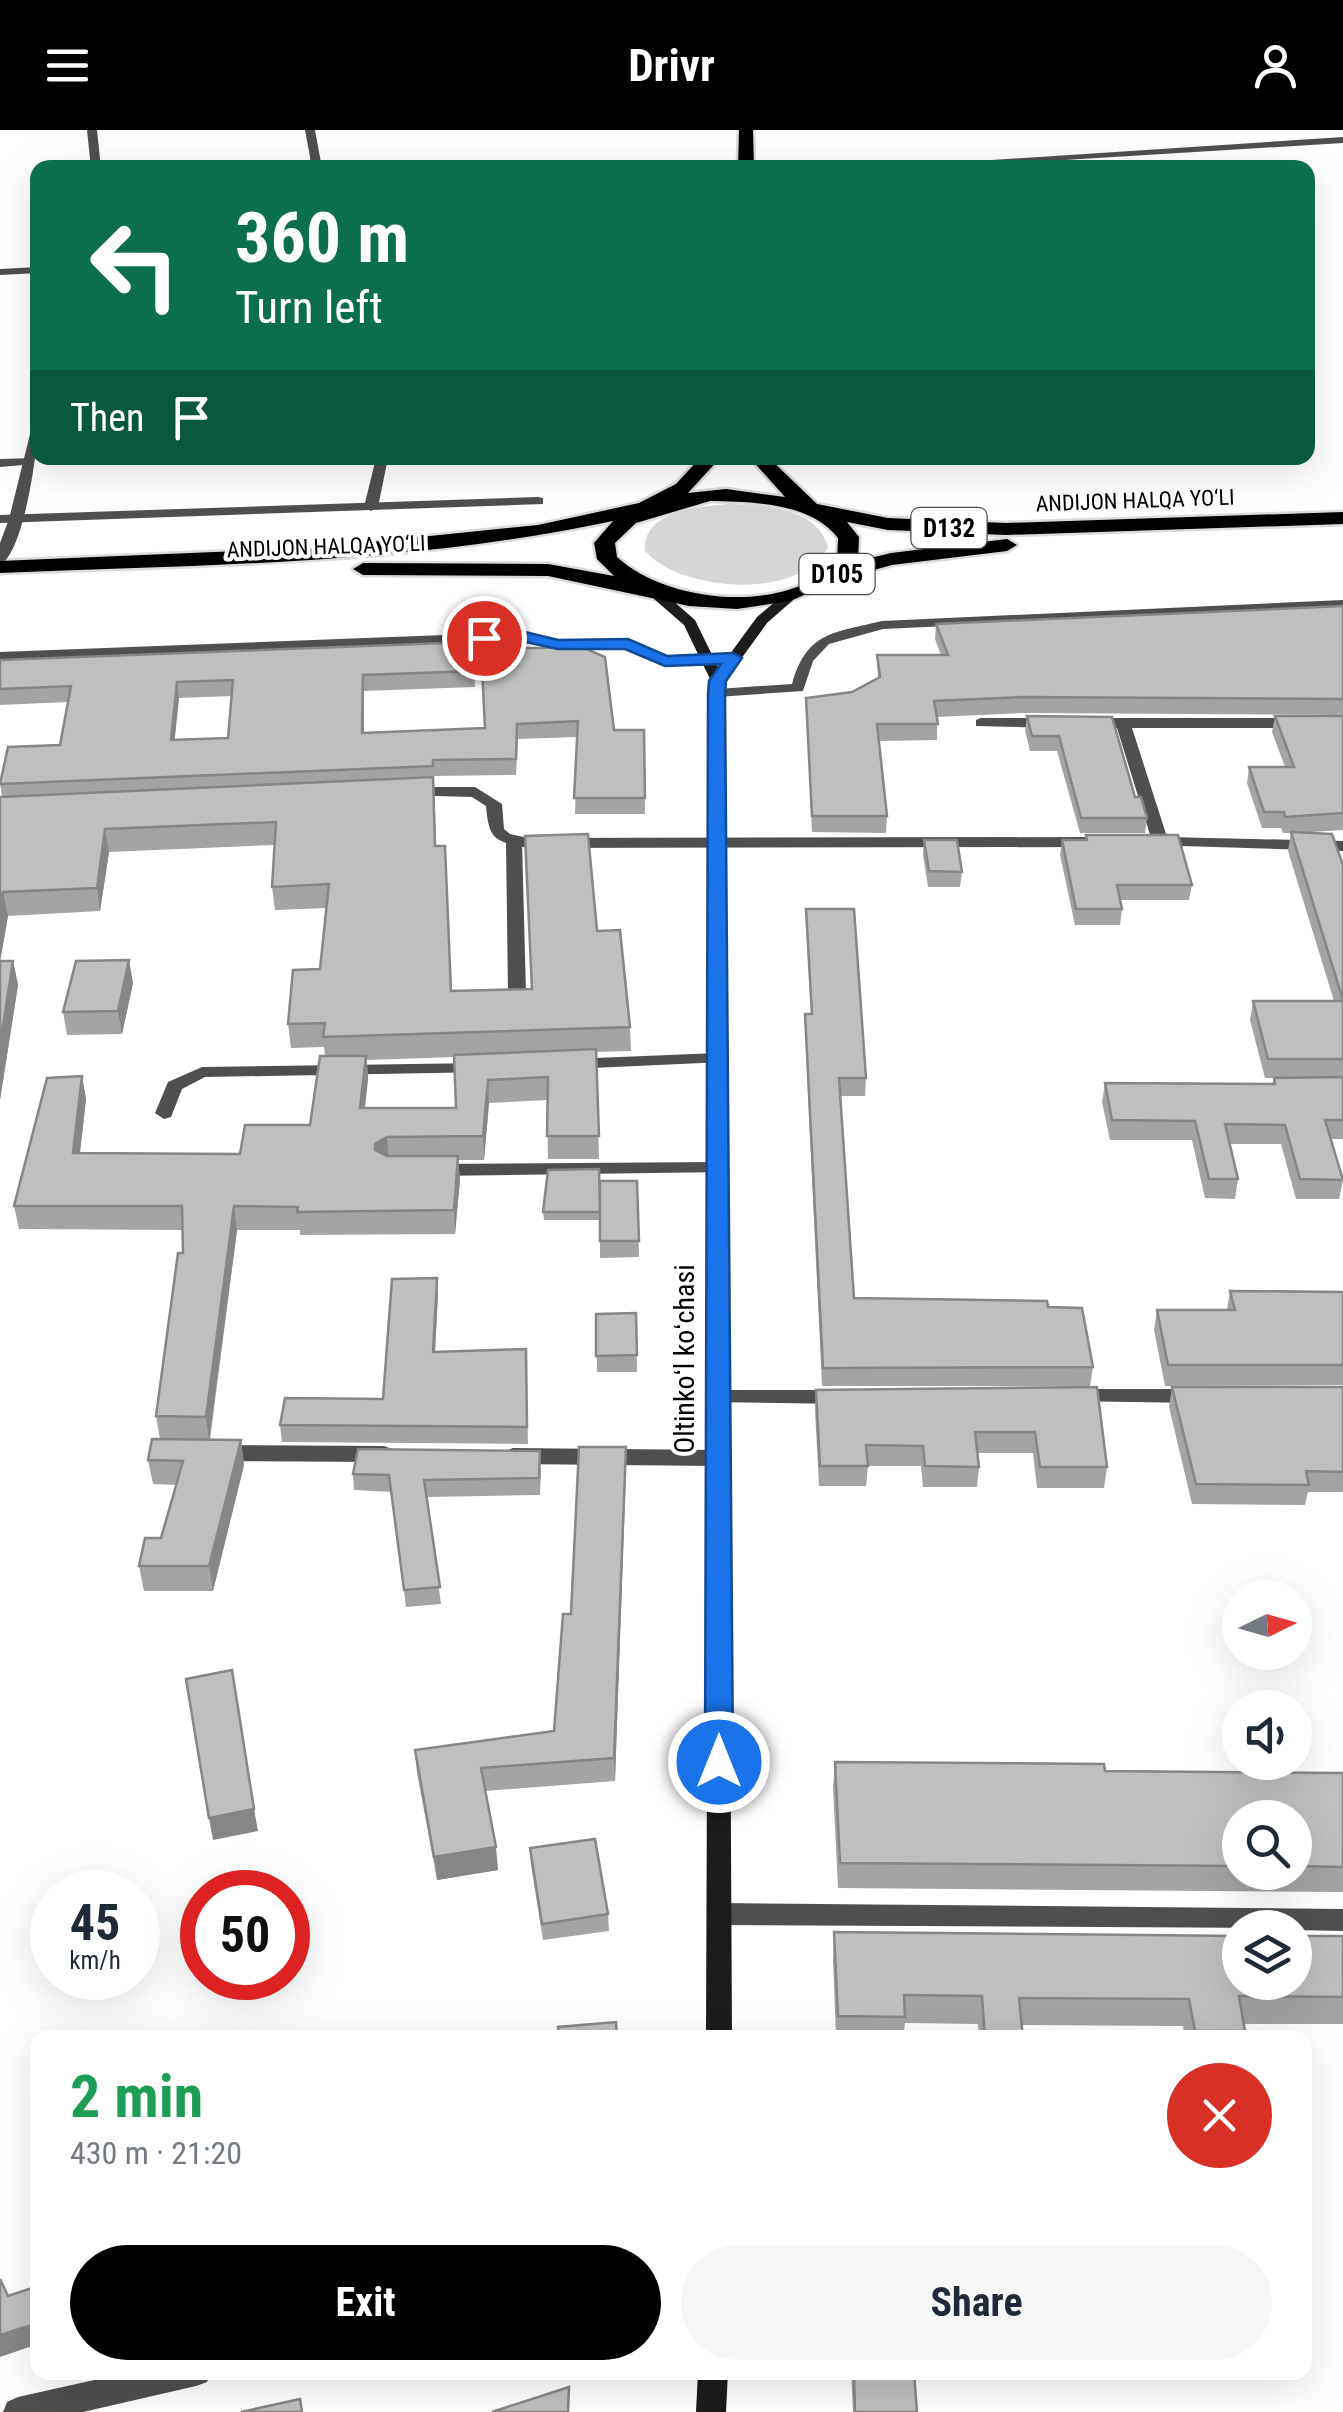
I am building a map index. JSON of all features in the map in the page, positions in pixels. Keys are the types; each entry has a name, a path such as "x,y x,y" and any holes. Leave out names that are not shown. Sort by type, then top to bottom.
{"highway":[{"path":"746,130 746,160"},
{"name":"D105","path":"645,508 710,495 781,500 811,509 835,522 849,539 850,556 838,573 794,594 720,601 651,589 623,574 608,557 607,539 620,522 645,508 683,488 704,465"},
{"name":"D105","path":"764,465 811,509"},
{"name":"ANDIJON HALQA YO‘LI","path":"0,563 313,554 538,531 645,508"},
{"name":"ANDIJON HALQA YO‘LI","path":"811,509 888,524 988,528 1343,518"},
{"name":"ANDIJON HALQA YO‘LI","path":"838,573 891,559 1018,544 1343,532"},
{"name":"ANDIJON HALQA YO‘LI","path":"0,584 461,566 565,572 651,589"}],"main road":[{"name":"Oltinkoʻl koʻchasi","path":"651,589 690,623 710,659 717,687 719,2030"},
{"path":"717,687 762,620 794,594"},
{"path":"712,2412 713,2380"}],"street":[{"path":"92,130 95,160"},
{"path":"310,130 316,160"},
{"path":"1009,160 1343,140"},
{"path":"0,272 30,270"},
{"path":"0,563 16,519 30,458"},
{"path":"0,463 29,462"},
{"path":"371,506 380,465"},
{"path":"0,520 538,501"},
{"path":"717,687 798,688 806,660 824,641 882,625 1343,604"},
{"path":"0,656 521,636 558,644 628,644 665,661 733,658"},
{"path":"981,723 1343,723"},
{"path":"1123,723 1160,842"},
{"path":"395,793 475,792 490,798 496,830 514,842 718,848 774,842 1102,842"},
{"path":"514,842 517,994"},
{"path":"1141,842 1319,842 1343,846"},
{"path":"550,1065 718,1058"},
{"path":"164,1114 174,1086 202,1072 493,1068"},
{"path":"408,1170 718,1168"},
{"path":"1049,1396 1226,1396"},
{"path":"716,1398 873,1397"},
{"path":"189,1452 404,1455"},
{"path":"482,1456 716,1458"},
{"path":"720,1914 1343,1920"},
{"path":"18,2412 160,2380"}],"shaded area":[{"path":"728,504 772,507 801,516 822,534 828,547 814,564 793,576 740,585 685,575 662,565 645,551 646,538 662,519 688,510"}],"building":[{"path":"1343,606 1343,699 1023,697 934,701 938,724 877,724 887,816 812,816 806,698 852,692 880,677 877,655 948,655 936,624"},
{"path":"473,642 474,671 363,675 362,733 485,728 481,649 582,647 605,657 614,730 644,730 645,798 574,798 578,721 517,724 516,759 433,760 433,766 0,784 8,747 60,745 71,686 0,689 0,660","holes":["233,680 228,738 171,740 177,682"]},
{"path":"1027,716 1112,717 1135,797 1141,797 1147,818 1081,818 1059,736 1032,736"},
{"path":"1275,716 1343,716 1343,813 1285,817 1284,812 1264,812 1249,767 1294,767"},
{"path":"433,777 435,846 445,846 451,991 532,989 525,836 588,834 597,931 620,930 630,1027 323,1037 325,1023 288,1024 293,970 320,969 329,884 272,887 276,822 105,829 97,888 3,892 0,912 0,797"},
{"path":"1291,832 1332,834 1343,865 1343,1000"},
{"path":"1086,835 1178,835 1192,885 1117,885 1122,909 1076,909 1062,840 1087,840"},
{"path":"924,840 957,840 962,872 929,871"},
{"path":"806,909 854,909 866,1078 839,1078 854,1298 1047,1301 1048,1307 1082,1308 1093,1367 823,1368 805,1014 812,1014"},
{"path":"129,960 118,1011 63,1012 76,961"},
{"path":"0,961 13,961 0,1045"},
{"path":"1253,1001 1343,1001 1343,1059 1268,1059"},
{"path":"596,1049 599,1136 547,1136 548,1077 488,1080 483,1136 387,1137 375,1144 375,1150 387,1156 458,1156 454,1210 297,1212 298,1207 234,1206 206,1417 156,1416 178,1253 183,1253 182,1206 14,1206 47,1078 82,1076 73,1153 240,1154 245,1125 310,1125 320,1056 366,1056 360,1108 456,1108 454,1055"},
{"path":"1343,1077 1343,1120 1325,1120 1343,1180 1300,1179 1285,1125 1225,1124 1238,1179 1209,1179 1195,1121 1112,1120 1105,1083 1275,1084 1274,1078"},
{"path":"599,1169 600,1212 543,1212 548,1170"},
{"path":"600,1181 637,1181 639,1241 600,1241"},
{"path":"437,1278 433,1352 526,1349 527,1427 280,1425 285,1398 383,1399 392,1279"},
{"path":"1230,1291 1343,1292 1343,1365 1168,1365 1157,1310 1235,1310"},
{"path":"636,1313 637,1355 596,1356 596,1314"},
{"path":"1097,1387 1107,1467 1040,1467 1035,1432 975,1432 979,1467 925,1466 923,1446 866,1445 868,1466 820,1466 816,1390"},
{"path":"1172,1387 1343,1387 1343,1472 1306,1471 1309,1485 1196,1484"},
{"path":"152,1439 241,1440 209,1566 139,1566 145,1538 161,1538 183,1461 148,1460"},
{"path":"579,1447 626,1447 614,1758 481,1768 496,1847 434,1857 415,1750 554,1731 563,1614 571,1614"},
{"path":"358,1449 540,1451 539,1478 424,1480 440,1587 404,1590 389,1475 353,1474"},
{"path":"232,1670 254,1809 209,1818 186,1679"},
{"path":"835,1762 1104,1764 1105,1771 1222,1772 1222,1780 1312,1780 1312,1773 1343,1773 1343,1867 1312,1866 1312,1800 1222,1800 1222,1866 840,1863"},
{"path":"595,1839 608,1914 542,1924 530,1848"},
{"path":"834,1932 1222,1936 1222,2000 1240,2000 1245,2030 1195,2030 1189,1999 1019,1998 1022,2030 984,2030 982,1996 904,1995 905,2017 838,2016"},
{"path":"1312,1936 1343,1936 1343,1997 1312,1997"},
{"path":"616,2022 616,2030 558,2030 558,2027"},
{"path":"0,2279 8,2296 30,2289 30,2326 0,2335"},
{"path":"854,2380 915,2380 917,2412 855,2412"},
{"path":"569,2387 568,2412 492,2412"},
{"path":"300,2399 302,2412 241,2412"}],"route":[{"path":"484,638 521,636 558,644 628,644 665,661 733,658 718,681 717,694 719,1762"}]}
